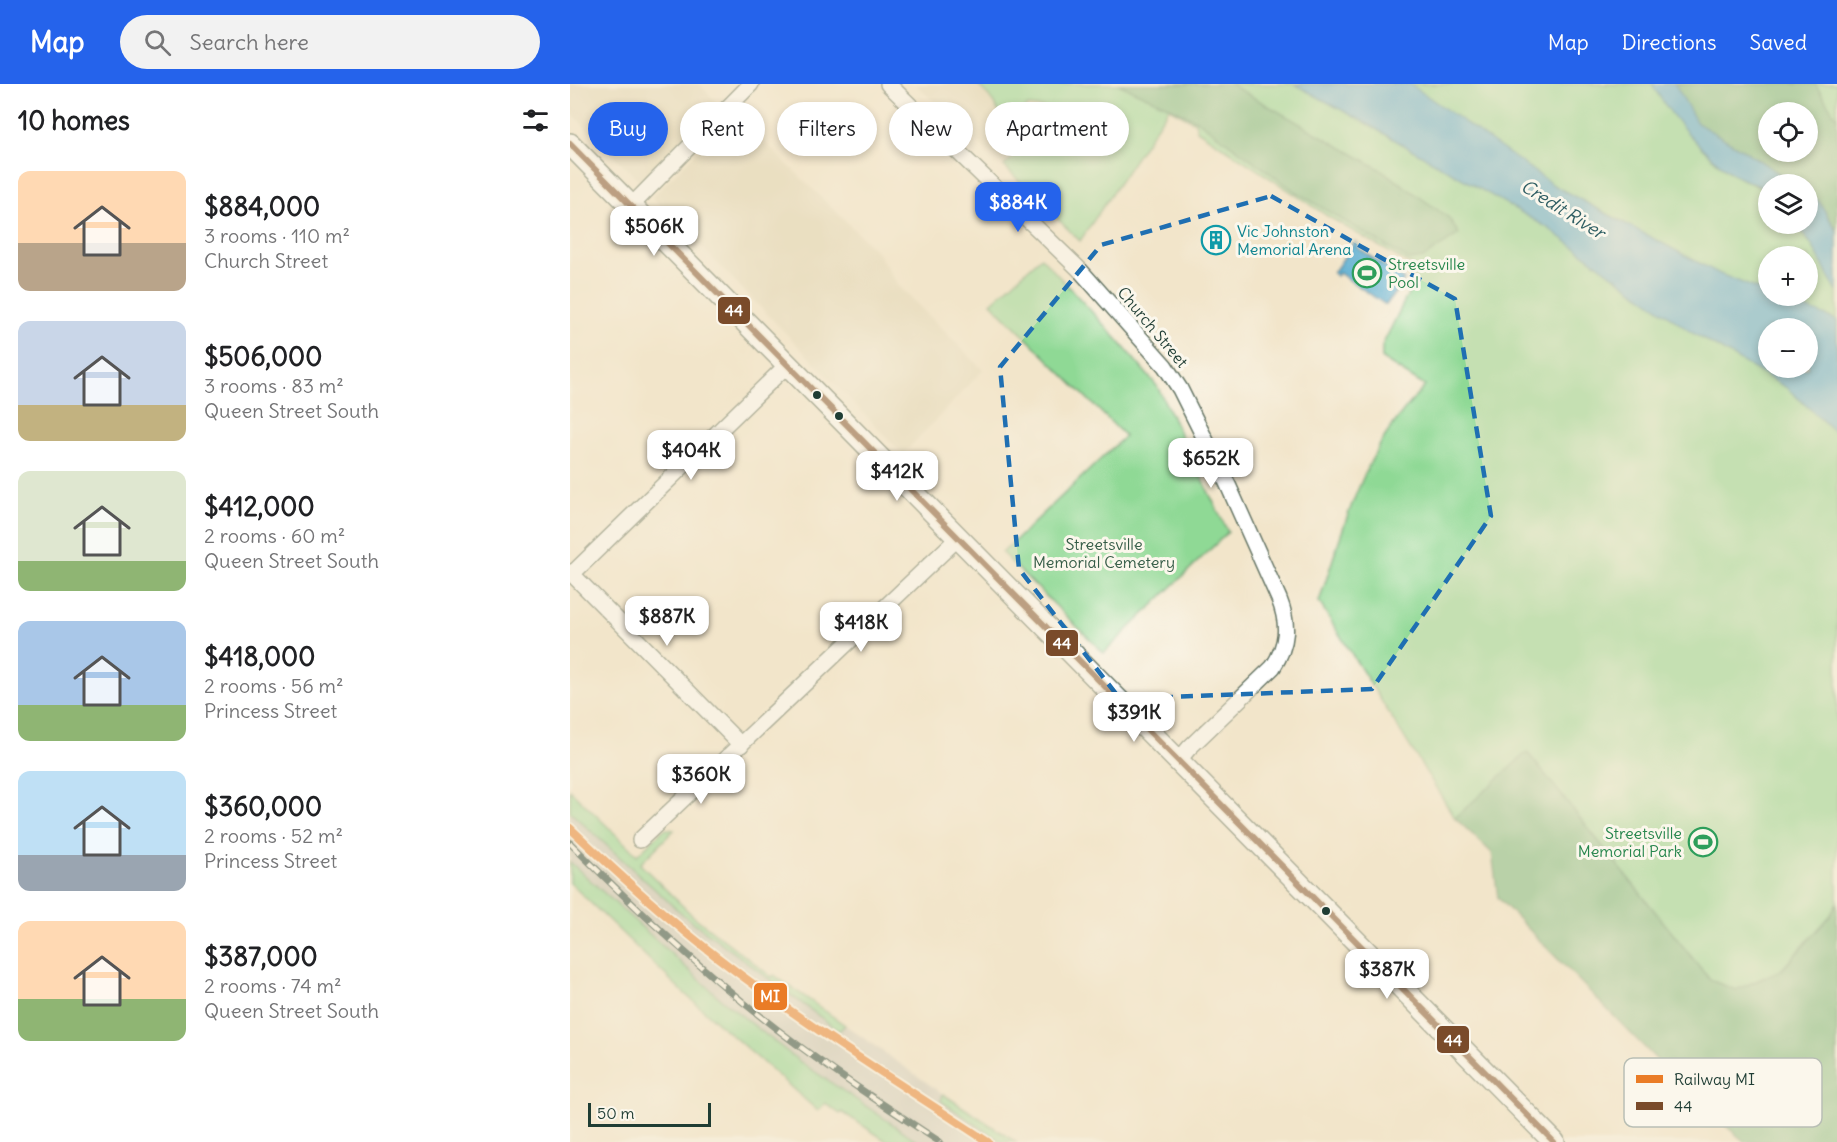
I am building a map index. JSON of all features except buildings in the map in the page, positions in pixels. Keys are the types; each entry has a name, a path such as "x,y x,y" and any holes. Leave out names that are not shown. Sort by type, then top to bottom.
{"main road":[{"path":"570,144 1554,1142"}],"street":[{"path":"631,206 751,84"},
{"name":"Church Street","path":"888,84 1079,269 1165,366 1180,389 1228,485 1285,612 1287,627 1285,644 1273,667 1179,760"},
{"path":"741,745 571,573 787,365"},
{"path":"640,840 958,537"}],"highlighted area":[{"path":"1271,196 1455,299 1491,516 1372,689 1120,699 1019,569 1000,367 1101,245"}],"shaded area":[{"path":"570,84 699,84 716,102 680,102 680,142 668,154 668,102 588,102 588,129 570,111"},
{"path":"915,84 1089,84 1070,102 985,102 985,148 973,137 973,102 935,102"},
{"path":"765,142 878,253 898,285 983,370 903,454 652,197 693,156 765,156"},
{"path":"614,156 666,156 640,182"},
{"path":"993,156 1014,156 1004,166"},
{"path":"570,790 639,864 693,916 772,977 774,975 943,1094 1016,1142 888,1142 825,1103 818,1111 685,994 570,883"}],"green space":[{"name":"Streetsville Memorial Park","path":"977,84 1652,84 1678,121 1714,159 1736,176 1758,187 1758,234 1803,234 1813,246 1758,246 1758,306 1818,306 1818,256 1837,292 1837,902 1831,915 1781,970 1736,990 1710,980 1527,753 1455,818 1319,602 1345,524 1368,466 1388,431 1425,386 1382,359 1382,346 1414,282 1413,266 1329,217 1197,130 1195,122 1169,108 1080,241 1004,166 1014,156 1129,156 1129,102 993,102"},
{"path":"1118,84 1230,84 1383,171 1449,218 1459,234 1423,258 1409,260 1296,192 1198,121"},
{"path":"1675,84 1815,84 1837,118 1837,231 1818,200 1818,174 1780,174 1762,162 1818,162 1818,102 1758,102 1758,160 1696,123"},
{"path":"1784,84 1837,84 1837,141 1818,121 1818,102 1801,102"},
{"name":"Streetsville Memorial Cemetery","path":"1041,257 1157,386 1228,532 1104,653 1002,553 1125,436 991,303"},
{"path":"1527,752 1710,980 1736,990 1782,970 1831,915 1837,902 1837,1142 1745,1142 1727,1127 1822,1127 1822,1058 1655,1058 1498,898 1492,853 1455,818"},
{"path":"570,790 637,855 663,830 674,830 640,864 693,916 772,977 774,975 845,1025 839,1031 682,914 570,812"},
{"path":"570,862 722,1000 799,1061 919,1142 888,1142 825,1103 818,1111 685,994 570,883"},
{"path":"943,1094 1016,1142 1002,1142 941,1101"}],"water":[{"name":"Credit River","path":"1294,84 1410,84 1555,186 1720,274 1758,289 1758,306 1800,306 1837,320 1837,434 1787,388 1770,378 1818,378 1818,318 1758,318 1758,371 1691,332 1548,228"},
{"path":"1652,84 1675,84 1697,123 1780,174 1758,174 1758,185 1737,177 1688,134"},
{"path":"1818,200 1837,231 1837,292 1818,256 1818,246 1812,245 1803,234 1818,234"},
{"name":"Streetsville Pool","path":"1355,241 1359,244 1357,247 1404,280 1386,305 1339,273 1337,276 1333,273"}],"railway":[{"path":"570,843 671,940 751,1008 838,1074 940,1142"}],"rail line":[{"name":"MI","path":"570,828 660,910 750,982 988,1142"}],"transit line":[{"name":"44","path":"570,144 1554,1142"}],"place":[{"name":"Vic Johnston Memorial Arena","path":"1216,240"},
{"name":"Streetsville Pool","path":"1367,273"},
{"name":"Streetsville Memorial Park","path":"1703,842"}]}
